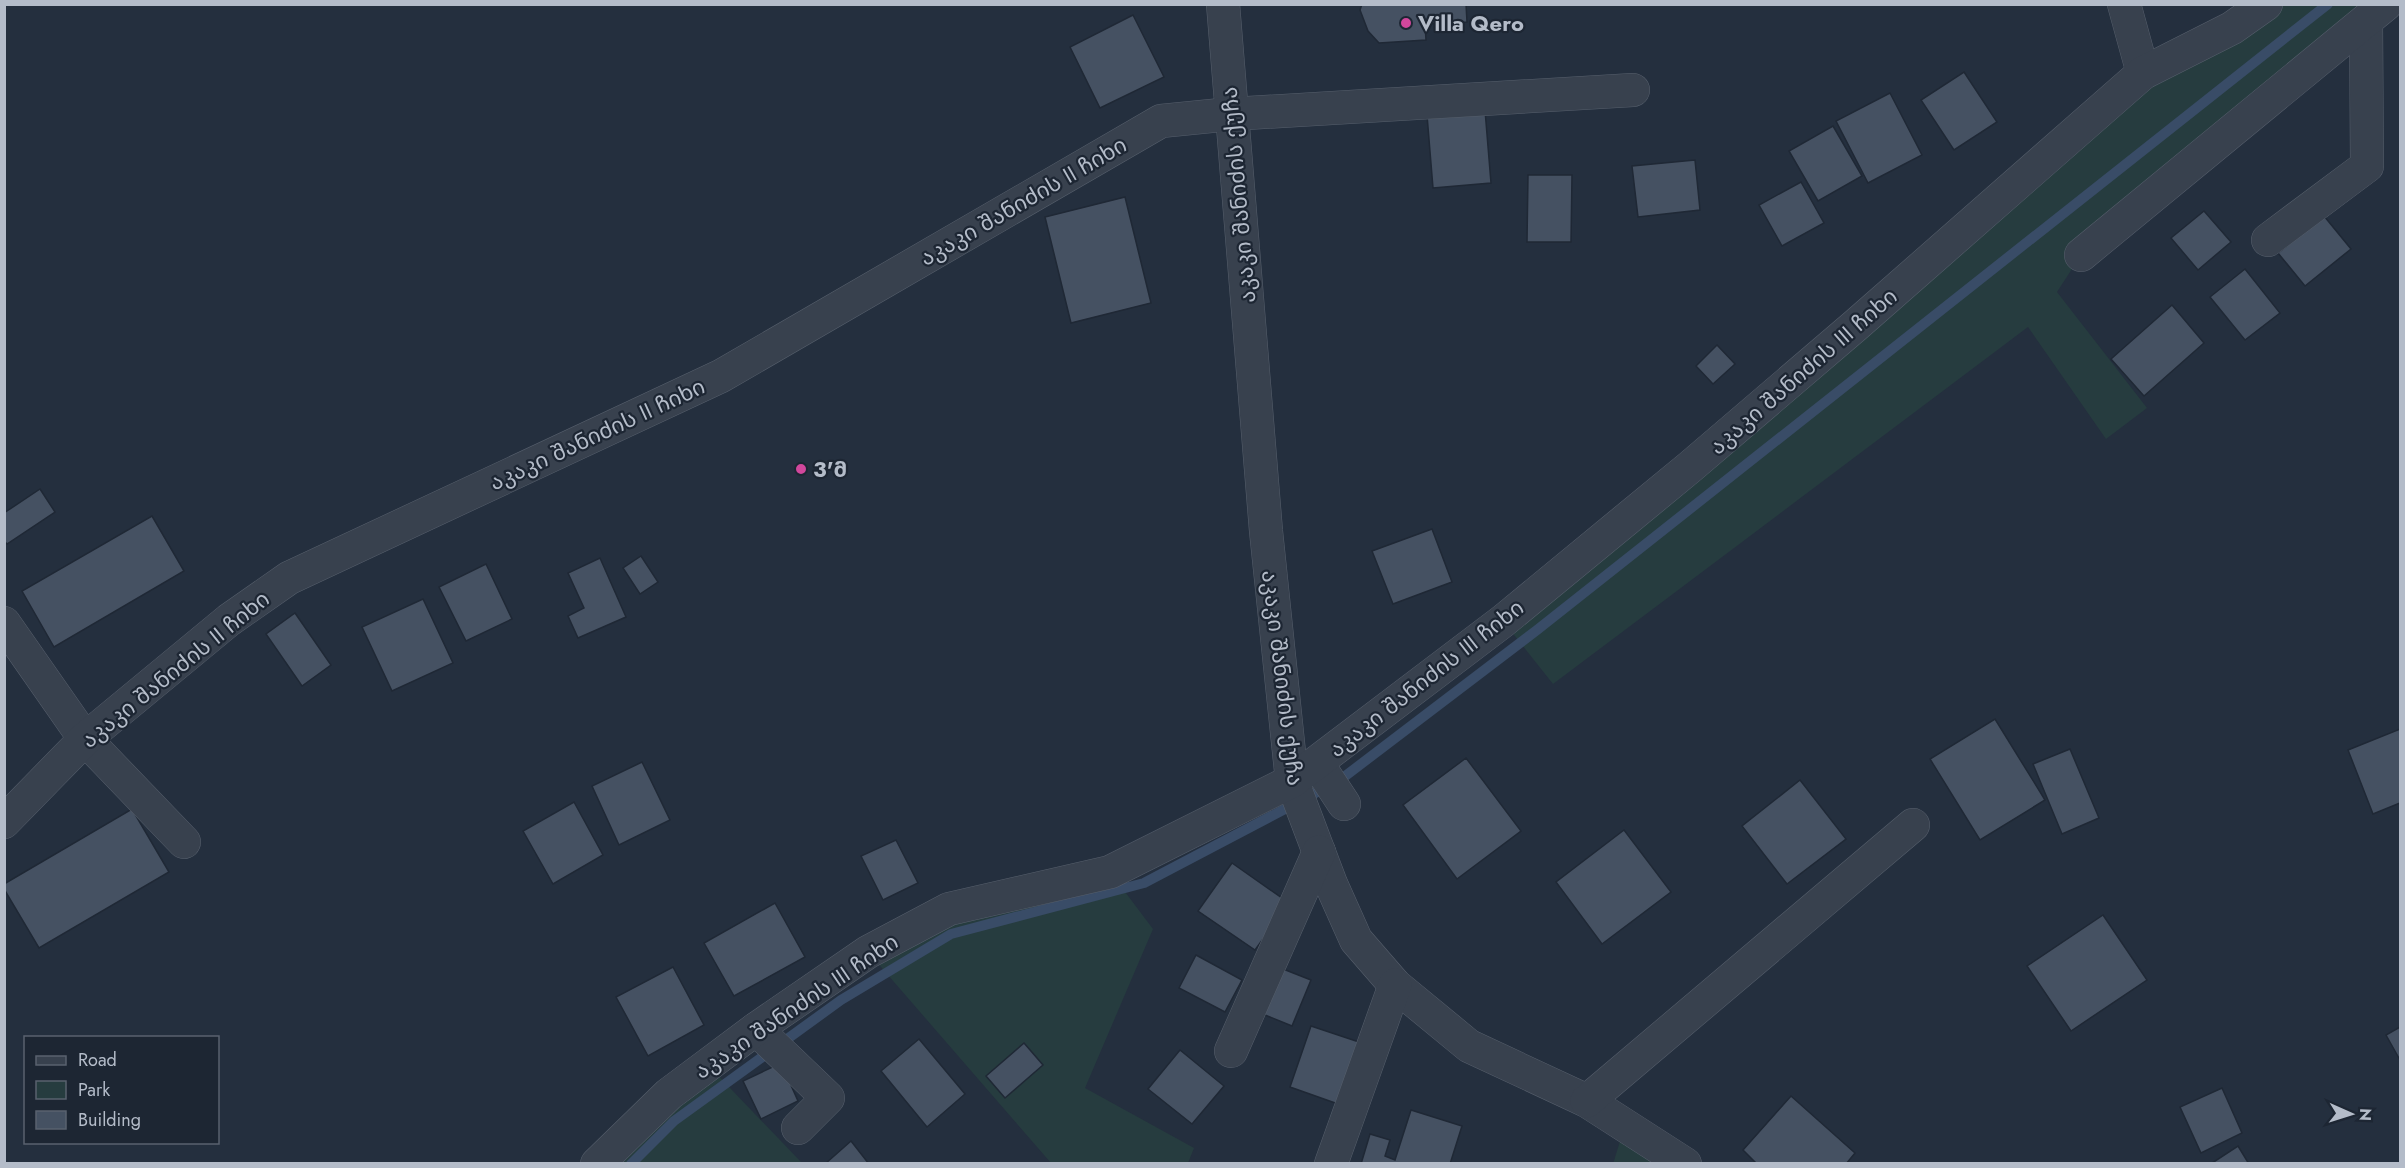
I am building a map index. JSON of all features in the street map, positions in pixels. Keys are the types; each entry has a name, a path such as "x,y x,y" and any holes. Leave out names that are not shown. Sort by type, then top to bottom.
{"street":[{"name":"აკაკი შანიძის ქუჩა","path":"1223,4 1266,531 1319,852 1356,940 1395,985 1469,1046 1587,1101 1685,1164"},
{"path":"2124,4 2144,73"},
{"name":"აკაკი შანიძის III ჩიხი","path":"597,1164 669,1094 756,1029 868,952 949,909 1110,872 1305,772 1503,621 1690,467 2144,73 2232,28 2266,4"},
{"path":"2268,240 2367,166 2376,13"},
{"path":"2081,255 2376,13"},
{"name":"აკაკი შანიძის II ჩიხი","path":"4,822 85,739 229,620 289,578 721,376 1161,121 1231,114 1633,90"},
{"path":"4,623 85,739 184,842"},
{"path":"1305,772 1344,804"},
{"path":"1587,1101 1913,825"},
{"path":"1231,1051 1319,852"},
{"path":"1331,1164 1395,985"},
{"path":"756,1029 828,1098 798,1128"}],"green space":[{"path":"2266,5 2386,5 2081,255 2057,292 2147,408 2106,439 2028,327 1553,684 1503,621 2143,73"},
{"path":"1110,872 1153,929 1085,1088 1194,1148 1188,1163 1051,1163 868,952"},
{"path":"708,1065 802,1163 597,1164"},
{"path":"1625,1125 1685,1164 1613,1164"}],"building":[{"name":"Villa Qero","path":"1362,4 1466,4 1467,22 1425,24 1426,40 1379,43 1368,31 1360,10"},
{"path":"1133,15 1164,77 1100,108 1070,47"},
{"path":"1964,72 1997,122 1954,150 1921,100"},
{"path":"1890,93 1922,155 1868,183 1836,121"},
{"path":"1485,110 1491,183 1433,188 1427,115"},
{"path":"1833,126 1862,176 1818,201 1789,151"},
{"path":"1695,160 1700,210 1638,217 1632,166"},
{"path":"1528,175 1572,175 1571,242 1527,242"},
{"path":"1801,182 1824,223 1782,246 1759,205"},
{"path":"1125,197 1151,303 1071,323 1045,217"},
{"path":"2204,211 2231,242 2198,270 2171,238"},
{"path":"2324,216 2351,249 2305,286 2278,253"},
{"path":"2245,269 2280,313 2245,340 2210,297"},
{"path":"2172,305 2204,343 2144,396 2111,359"},
{"path":"1717,345 1735,364 1713,384 1696,366"},
{"path":"40,489 55,512 7,544 4,541 4,513"},
{"path":"152,516 184,571 54,647 22,591"},
{"path":"1432,529 1452,582 1393,604 1372,551"},
{"path":"641,556 658,582 640,594 623,568"},
{"path":"600,558 626,617 578,638 568,616 584,608 568,573"},
{"path":"486,564 512,619 466,641 439,587"},
{"path":"423,599 453,663 392,691 362,627"},
{"path":"295,613 331,665 302,686 266,634"},
{"path":"1995,719 2045,800 1980,840 1930,759"},
{"path":"2400,729 2400,803 2373,814 2348,750"},
{"path":"2070,749 2099,818 2062,834 2033,764"},
{"path":"1466,758 1521,831 1457,879 1403,805"},
{"path":"642,762 670,820 619,845 592,786"},
{"path":"1800,780 1846,839 1787,884 1742,826"},
{"path":"574,802 603,855 553,884 523,831"},
{"path":"132,809 169,872 39,948 4,889 4,884"},
{"path":"1624,830 1671,892 1602,944 1556,882"},
{"path":"896,840 918,883 883,900 861,856"},
{"path":"1232,863 1289,903 1255,950 1198,911"},
{"path":"775,903 805,957 734,996 704,943"},
{"path":"2103,915 2147,980 2071,1031 2027,966"},
{"path":"1196,955 1242,980 1225,1012 1179,988"},
{"path":"673,967 704,1025 648,1056 616,997"},
{"path":"1278,967 1311,980 1292,1026 1260,1013"},
{"path":"1311,1026 1359,1042 1338,1104 1290,1087"},
{"path":"2400,1027 2400,1060 2386,1035"},
{"path":"919,1039 965,1094 927,1127 881,1071"},
{"path":"1024,1043 1043,1065 1005,1098 986,1076"},
{"path":"1180,1050 1224,1086 1192,1124 1148,1089"},
{"path":"781,1063 798,1101 761,1119 743,1081"},
{"path":"2222,1088 2242,1133 2201,1153 2180,1107"},
{"path":"1791,1096 1855,1153 1846,1164 1757,1164 1743,1150"},
{"path":"1411,1110 1462,1126 1450,1164 1361,1164 1370,1134 1390,1140 1385,1156 1395,1160"},
{"path":"851,1141 869,1164 825,1164"},
{"path":"2238,1146 2249,1164 2212,1164 2212,1163"}],"waterway":[{"path":"631,1164 674,1121 841,1000 951,934 1144,883 1340,780 1537,630 2328,4"}],"place":[{"name":"Villa Qero","path":"1406,23"},
{"name":"3'მ","path":"801,469"}]}
